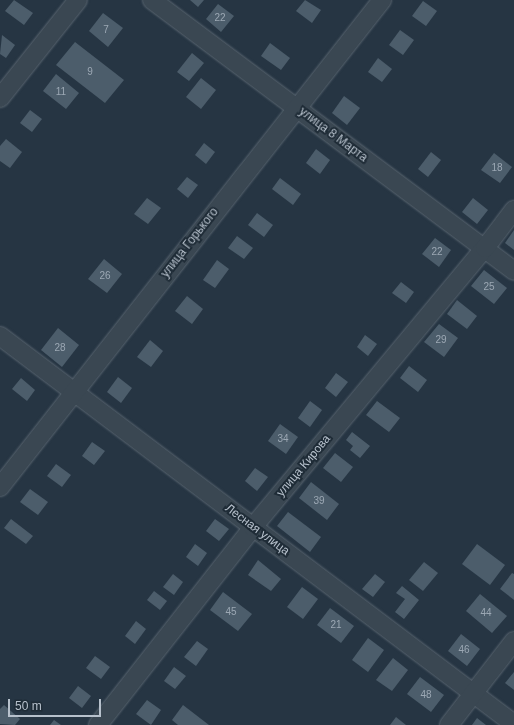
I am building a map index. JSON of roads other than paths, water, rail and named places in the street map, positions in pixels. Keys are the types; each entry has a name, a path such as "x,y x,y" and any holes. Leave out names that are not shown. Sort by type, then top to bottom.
{"street":[{"path":"0,98 78,0"},
{"name":"улица 8 Марта","path":"152,0 514,270"},
{"name":"улица Горького","path":"0,487 382,0"},
{"name":"улица Кирова","path":"98,725 253,527 486,248 514,210"},
{"name":"Лесная улица","path":"0,336 514,724"},
{"path":"449,725 514,640"}]}
